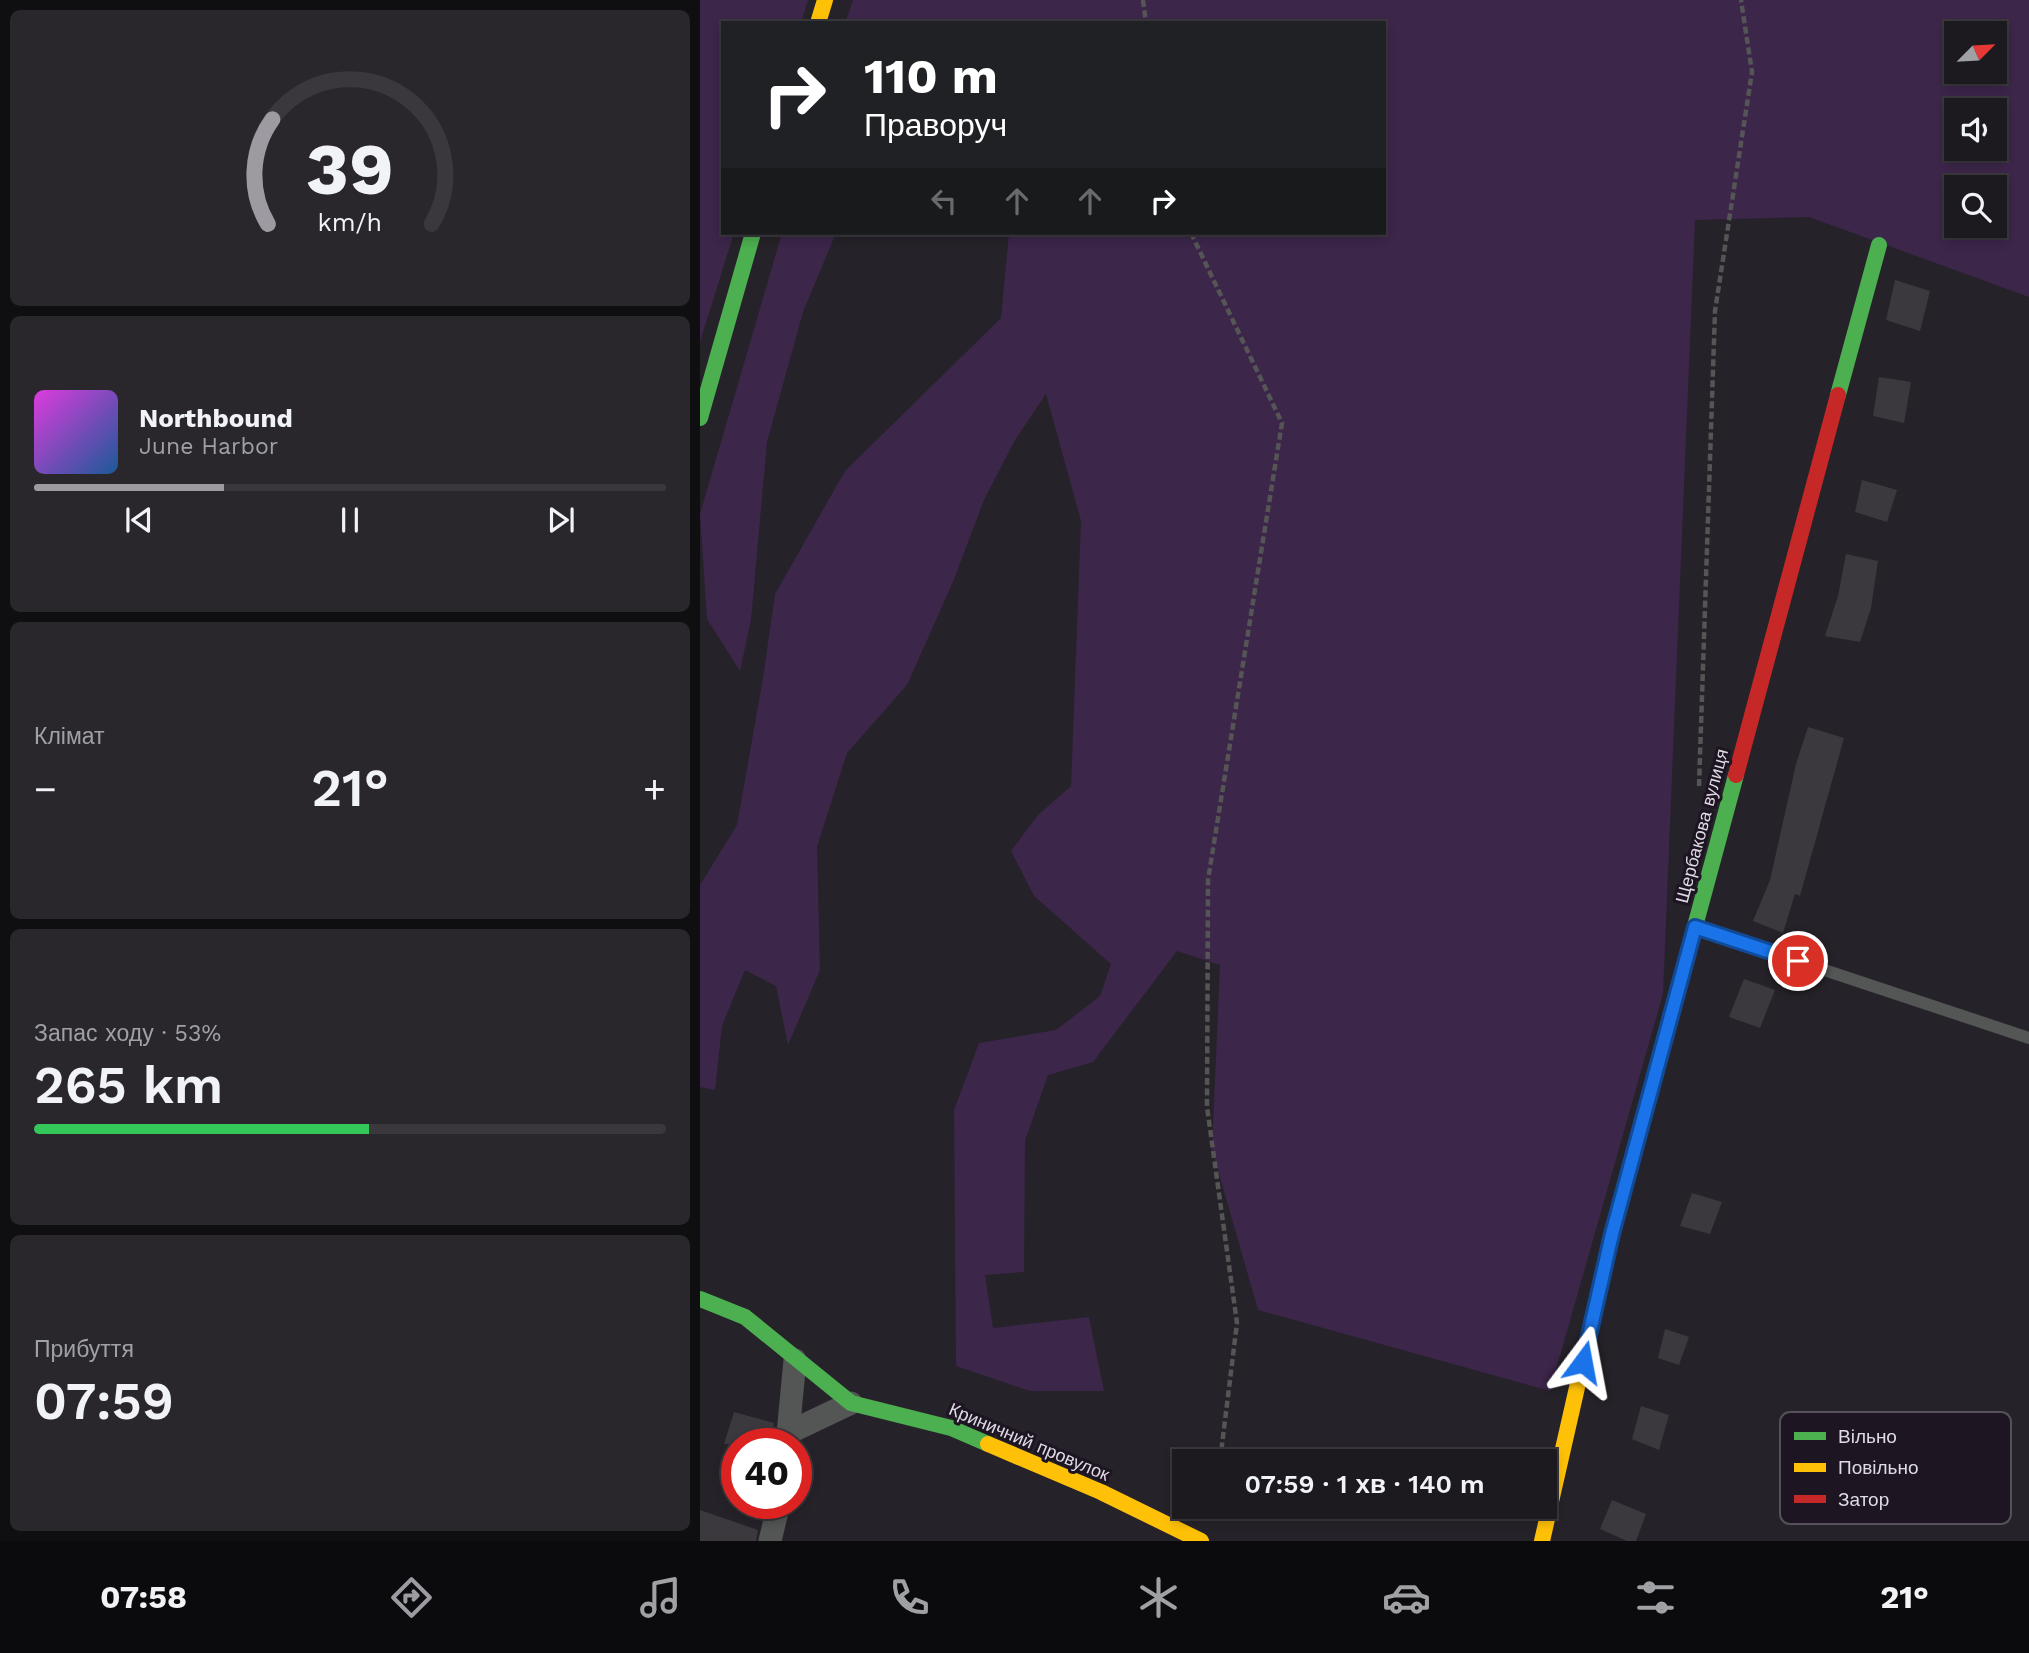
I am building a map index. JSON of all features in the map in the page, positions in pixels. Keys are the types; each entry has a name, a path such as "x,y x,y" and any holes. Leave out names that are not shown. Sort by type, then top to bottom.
{"street":[{"path":"819,21 825,0"},
{"path":"700,418 752,235"},
{"name":"Щербакова вулиця","path":"1542,1541 1612,1234 1879,245"},
{"name":"Криничний провулок","path":"700,1299 745,1317 851,1403 951,1428 1141,1511 1201,1541"},
{"path":"789,1428 795,1360"},
{"path":"806,1428 851,1403"},
{"path":"1141,1511 1161,1541"},
{"path":"770,1541 775,1519"}],"lane":[{"path":"1695,927 2029,1038"}],"path":[{"path":"1143,0 1146,21"},
{"path":"1699,787 1715,312 1752,72 1741,0"},
{"path":"1192,235 1282,423 1208,880 1207,1107 1237,1322 1221,1449"}],"shaded area":[{"path":"700,0 808,0 802,21 721,21 721,235 733,235 700,342"},
{"path":"853,0 2029,0 2029,297 1809,217 1695,220 1663,994 1550,1391 1258,1310 1212,1149 1220,965 1177,951 1093,1062 1048,1075 1025,1141 1024,1272 985,1275 993,1328 1089,1317 1104,1391 1030,1391 956,1366 954,1110 979,1043 1056,1030 1100,996 1111,964 1034,896 1011,851 1038,815 1071,786 1081,521 1046,394 1015,440 984,500 953,582 907,685 847,753 817,847 820,970 788,1045 776,986 745,970 722,1026 715,1090 700,1087 700,885 737,825 775,594 845,471 1001,318 1009,235 1386,235 1386,21 846,21"},
{"path":"781,235 835,235 803,312 767,442 751,620 740,671 707,619 700,514"}],"building":[{"path":"1895,280 1930,291 1920,331 1886,320"},
{"path":"1879,377 1911,382 1904,423 1873,416"},
{"path":"1862,480 1897,490 1887,522 1855,512"},
{"path":"1846,554 1878,561 1871,608 1860,642 1825,636 1838,596"},
{"path":"1808,727 1844,738 1800,896 1795,894 1783,933 1753,921 1770,880 1796,764"},
{"path":"1744,979 1775,990 1760,1028 1729,1017"},
{"path":"1692,1193 1722,1202 1710,1234 1680,1226"},
{"path":"1665,1329 1689,1337 1679,1365 1658,1358"},
{"path":"1641,1406 1669,1415 1659,1450 1632,1439"},
{"path":"734,1412 774,1423 773,1428 729,1428"},
{"path":"1612,1500 1646,1514 1636,1541 1627,1541 1600,1529"},
{"path":"700,1510 758,1530 756,1541 700,1541"}],"traffic: fast":[{"path":"700,418 752,235"},
{"path":"1838,395 1879,245"},
{"path":"1639,1133 1736,775"},
{"path":"700,1299 745,1317 851,1403 951,1428 988,1444"}],"traffic: slow":[{"path":"819,21 825,0"},
{"path":"1542,1541 1612,1234 1639,1133"},
{"path":"988,1444 1101,1492 1201,1541"}],"traffic: jam":[{"path":"1736,775 1838,395"}],"route":[{"path":"1583,1362 1612,1234 1695,927 1798,961"}]}
